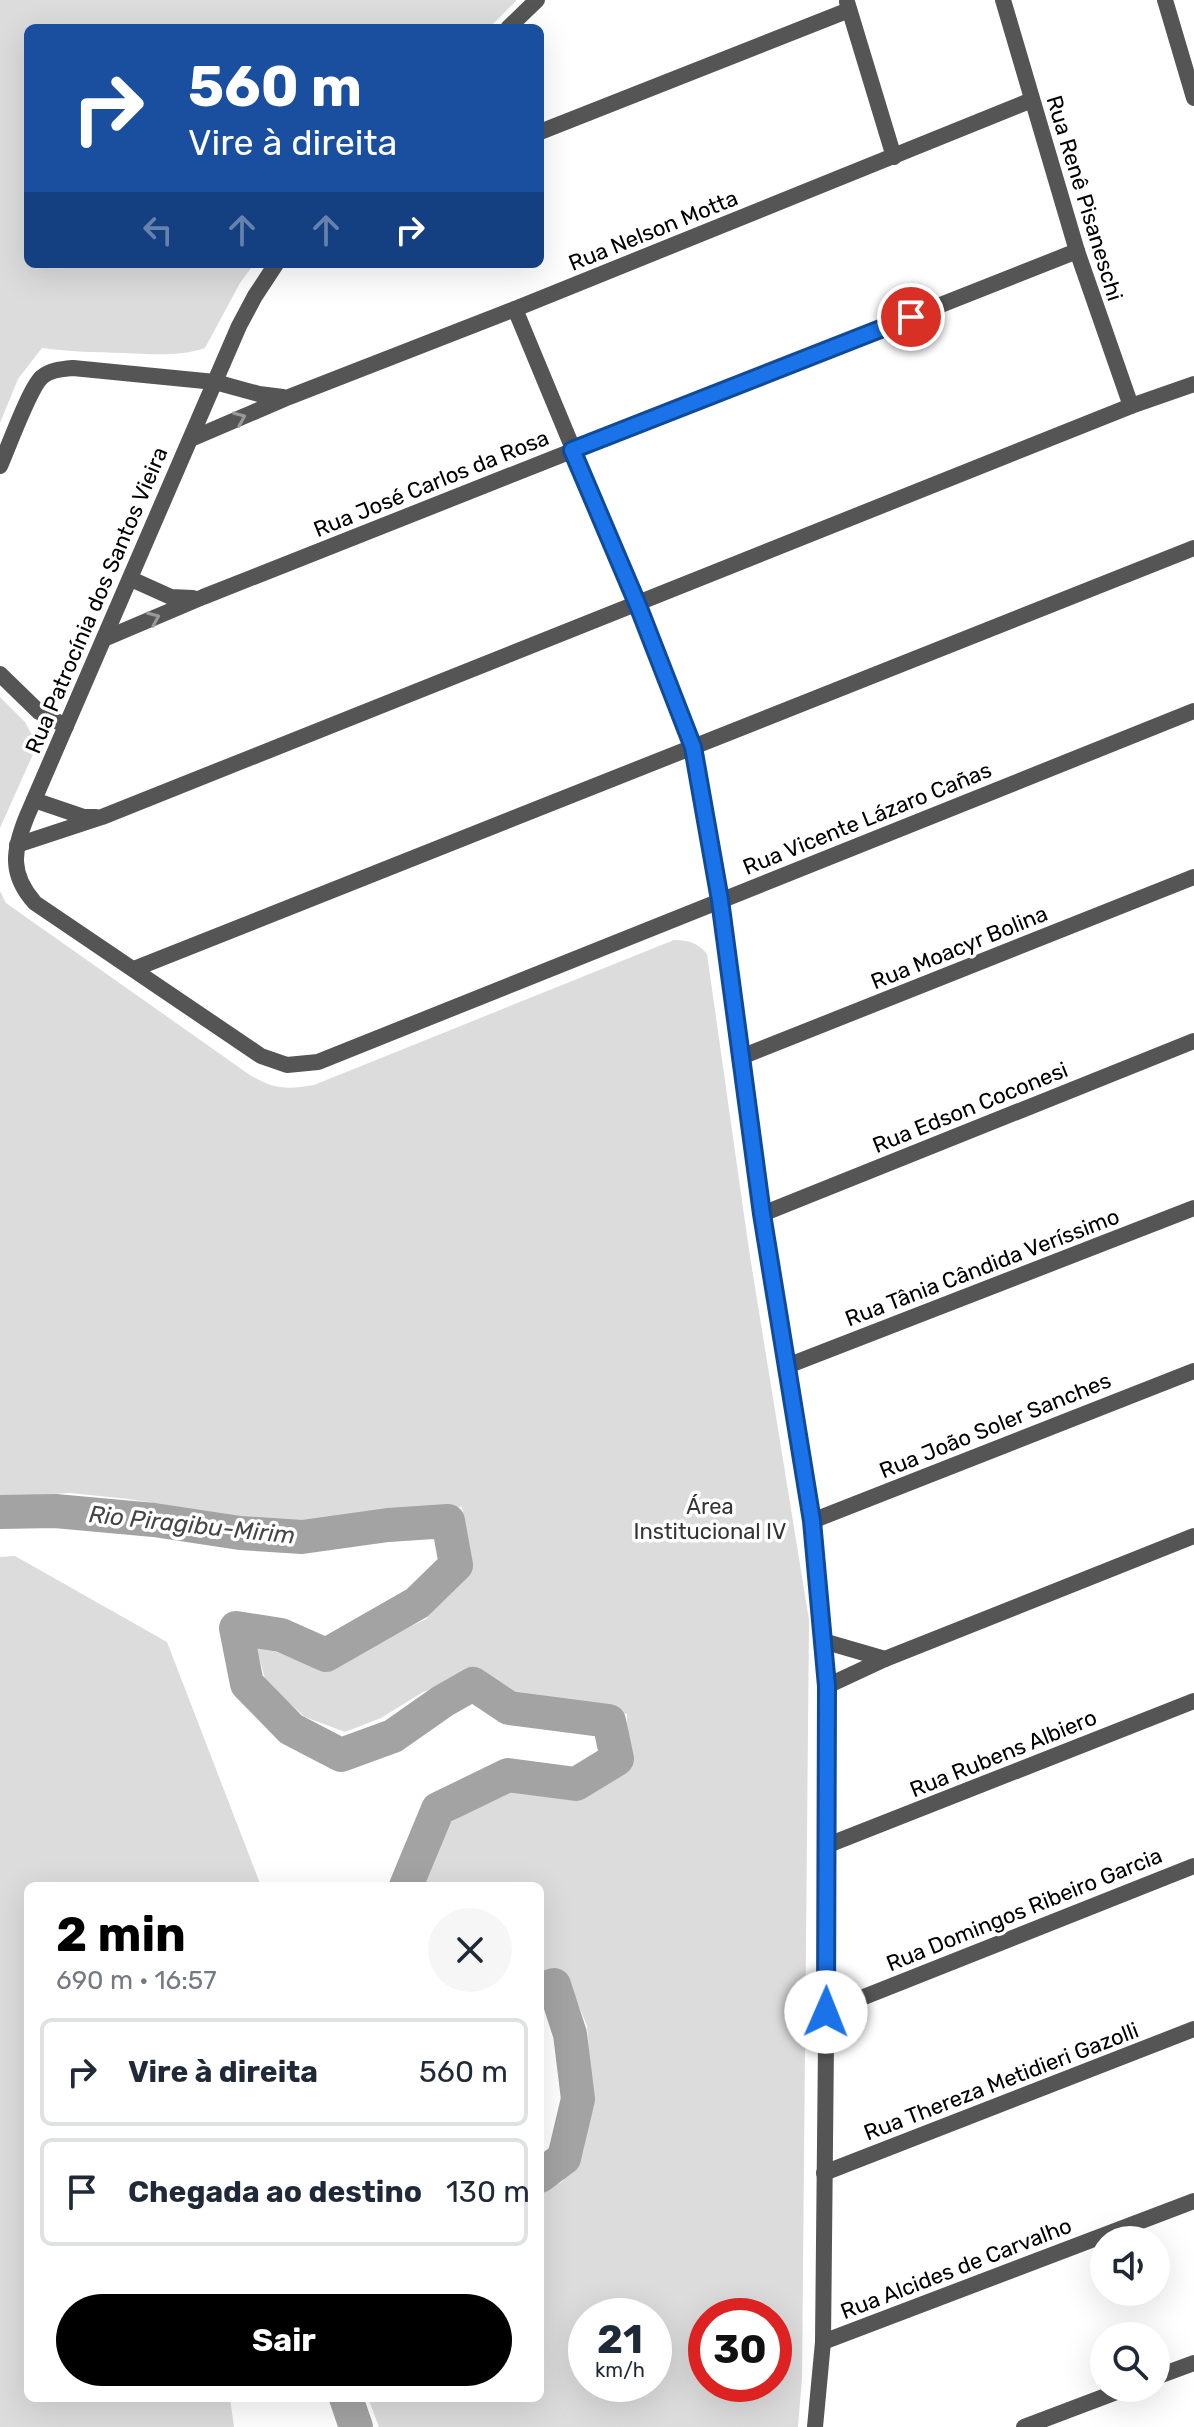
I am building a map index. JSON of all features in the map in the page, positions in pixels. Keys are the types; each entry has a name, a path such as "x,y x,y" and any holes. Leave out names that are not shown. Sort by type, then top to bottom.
{"street":[{"path":"512,24 537,0"},
{"name":"Rua Renê Pisaneschi","path":"1003,0 1077,251 1131,406"},
{"path":"1165,0 1194,98"},
{"path":"544,130 847,5 894,157"},
{"name":"Rua Nelson Motta","path":"191,439 1032,100"},
{"name":"Rua José Carlos da Rosa","path":"104,639 1077,251"},
{"name":"Rua Patrocínia dos Santos Vieira","path":"273,268 239,326 34,800 17,845 17,873 23,890 35,903 261,1056 287,1065"},
{"path":"515,309 693,747 720,900 762,1214 812,1521 827,1686 828,1845 823,2342 815,2427"},
{"name":"Rua Nelson Motta","path":"0,466 34,390 41,378 54,370 73,368 215,382 259,394 289,397"},
{"path":"17,845 102,817 1131,406 1194,384"},
{"path":"134,969 1194,548"},
{"name":"Rua José Carlos da Rosa","path":"131,579 171,597 203,597"},
{"path":"0,674 39,712 66,726"},
{"name":"Rua Vicente Lázaro Cañas","path":"287,1065 318,1062 1194,711"},
{"path":"34,800 84,817 102,817"},
{"name":"Rua Moacyr Bolina","path":"741,1057 1194,877"},
{"name":"Rua Edson Coconesi","path":"762,1214 1194,1041"},
{"name":"Rua Tânia Cândida Veríssimo","path":"787,1366 1194,1208"},
{"name":"Rua João Soler Sanches","path":"812,1521 1194,1371"},
{"path":"827,1686 885,1659 1194,1536"},
{"path":"823,1641 885,1659"},
{"name":"Rua Rubens Albiero","path":"828,1845 1194,1701"},
{"name":"Rua Domingos Ribeiro Garcia","path":"826,2012 1194,1866"},
{"name":"Rua Thereza Metidieri Gazolli","path":"824,2173 1194,2029"},
{"name":"Rua Alcides de Carvalho","path":"823,2342 1194,2201"},
{"path":"1170,2372 1194,2363"},
{"path":"1024,2427 1090,2402"}],"green space":[{"path":"0,0 517,0 493,24 24,24 24,268 251,268 205,348 165,354 42,348 18,379 0,423"},
{"path":"0,697 25,722 33,737 34,752 0,828"},
{"name":"Área Institucional IV","path":"0,891 6,903 247,1073 271,1085 286,1088 314,1085 674,940 693,943 707,954 749,1250 809,1620 802,2378 798,2427 379,2427 370,2402 544,2402 544,2190 562,2182 583,2152 593,2099 587,2026 567,1977 544,1975 544,1882 423,1882 448,1824 508,1788 582,1795 628,1769 627,1714 513,1695 483,1670 423,1692 381,1718 345,1732 305,1717 266,1682 255,1643 320,1670 426,1619 472,1561 462,1507 357,1513 304,1523 241,1517 70,1493 0,1497"},
{"path":"15,1556 167,1642 259,1882 24,1882 24,2402 231,2402 234,2427 0,2427 0,1557"}],"waterway":[{"name":"Rio Piragibu-Mirim","path":"0,1512 55,1511 154,1520 240,1533 302,1537 388,1525 448,1521 456,1565 417,1603 326,1655 281,1635 236,1628 247,1684 291,1729 341,1755 393,1736 473,1684 509,1708 609,1721 617,1759 576,1784 508,1775 438,1809 408,1882"},
{"name":"Rio Piragibu-Mirim","path":"544,1988 554,1985 570,2034 578,2099 564,2158 544,2173"},
{"name":"Rio Piragibu-Mirim","path":"347,2402 356,2427"}],"route":[{"path":"826,2012 827,1686 812,1521 762,1214 720,900 693,747 637,603 572,450 911,317"}]}
